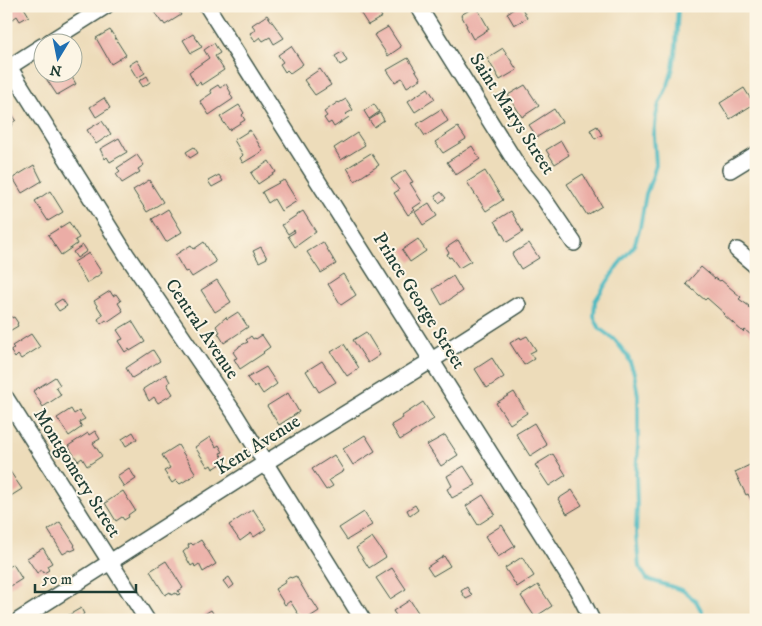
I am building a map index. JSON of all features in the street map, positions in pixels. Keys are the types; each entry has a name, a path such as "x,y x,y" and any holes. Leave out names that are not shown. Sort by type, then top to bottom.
{"street":[{"path":"65,32 106,6"},
{"name":"Prince George Street","path":"207,6 577,590 592,620"},
{"name":"Saint Marys Street","path":"418,6 518,166 542,196 574,243"},
{"path":"7,66 32,52"},
{"name":"Central Avenue","path":"7,66 126,254 235,414 363,620"},
{"path":"730,170 756,154"},
{"path":"737,250 756,266"},
{"name":"Kent Avenue","path":"19,620 518,305"},
{"name":"Montgomery Street","path":"6,398 147,620"}],"building":[{"path":"6,6 23,6 29,16 20,21 17,16 9,22 6,17"},
{"path":"156,6 176,7 181,15 165,25 152,9"},
{"path":"356,6 375,6 382,17 368,25"},
{"path":"476,6 489,29 473,39 461,15"},
{"path":"521,6 527,18 514,25 507,13"},
{"path":"267,15 284,38 274,44 270,37 263,41 260,37 255,41 250,33 256,30 252,25"},
{"path":"388,27 401,47 388,56 374,35"},
{"path":"110,30 126,55 111,64 96,38"},
{"path":"193,34 202,47 191,53 183,40"},
{"path":"214,43 220,53 215,56 224,70 201,85 200,82 196,85 189,72 209,58 204,50"},
{"path":"291,46 303,64 290,73 287,70 285,72 280,64 283,62 278,55"},
{"path":"503,48 517,70 500,80 487,58"},
{"path":"342,52 347,61 340,65 335,56"},
{"path":"408,58 421,79 407,87 402,78 395,82 387,70"},
{"path":"137,60 145,73 137,78 129,65"},
{"path":"320,69 331,85 315,95 304,80"},
{"path":"147,76 150,82 143,87 139,81"},
{"path":"48,82 75,82 76,84 57,95"},
{"path":"226,84 233,99 209,115 200,101 212,93 210,90 218,85 220,88"},
{"path":"525,85 539,106 522,117 508,95"},
{"path":"428,88 435,99 415,112 408,101"},
{"path":"744,88 754,104 730,119 720,103"},
{"path":"104,98 110,108 96,117 90,107"},
{"path":"346,99 353,110 346,114 349,117 334,127 331,122 328,124 324,118 327,116 324,112"},
{"path":"374,104 379,112 369,119 364,111"},
{"path":"6,105 16,120 10,127 9,125 6,127"},
{"path":"239,105 244,113 242,115 245,120 229,130 220,117"},
{"path":"441,109 448,121 425,136 417,124"},
{"path":"554,109 562,122 537,137 529,125"},
{"path":"380,113 384,120 374,127 369,120"},
{"path":"102,121 111,134 96,144 87,130"},
{"path":"597,126 602,135 595,139 590,130"},
{"path":"458,127 466,139 443,153 435,142"},
{"path":"250,130 263,151 243,163 240,158 243,155 234,140"},
{"path":"357,133 365,145 341,160 334,148"},
{"path":"119,138 127,152 110,162 107,157 105,159 100,149"},
{"path":"561,141 569,155 555,164 546,150"},
{"path":"472,146 480,159 456,175 447,162"},
{"path":"194,147 198,153 190,158 186,152"},
{"path":"371,153 379,165 355,181 347,168"},
{"path":"137,155 144,165 138,169 140,172 122,183 116,174 120,171 117,168"},
{"path":"269,161 276,172 258,184 251,173"},
{"path":"34,165 42,181 22,193 13,178"},
{"path":"405,170 413,182 410,183 422,202 413,208 415,210 408,215 394,193 399,190 391,179"},
{"path":"485,171 503,200 486,211 467,182"},
{"path":"583,174 602,206 587,215 567,184"},
{"path":"219,175 223,181 212,187 208,181"},
{"path":"149,180 163,202 147,212 133,190"},
{"path":"284,180 297,201 281,211 274,199 268,203 262,192"},
{"path":"50,191 63,212 48,221 35,201"},
{"path":"441,192 446,198 439,203 435,196"},
{"path":"429,203 437,216 423,225 415,212"},
{"path":"168,209 182,232 166,242 152,219"},
{"path":"303,211 316,232 295,247 288,236 295,232 294,230 288,234 282,225"},
{"path":"511,211 523,232 507,242 495,221"},
{"path":"69,222 79,238 75,240 77,244 61,255 48,235"},
{"path":"418,239 426,251 410,262 402,250"},
{"path":"458,240 471,261 459,268 451,257 449,258 446,248"},
{"path":"204,242 216,262 192,277 188,271 185,272 175,255 191,245 194,249"},
{"path":"323,242 336,264 321,273 307,252"},
{"path":"529,243 539,258 521,269 512,254"},
{"path":"83,245 87,251 77,258 73,252"},
{"path":"261,247 267,258 259,262 253,251"},
{"path":"89,253 102,273 87,283 74,262"},
{"path":"701,267 715,279 721,280 756,313 756,339 745,330 743,332 707,298 705,300 686,284"},
{"path":"343,274 356,295 341,305 328,284"},
{"path":"453,276 462,291 442,305 433,289"},
{"path":"217,280 231,302 215,312 201,290"},
{"path":"110,291 113,296 116,294 121,301 118,303 123,311 101,324 98,319 103,315 94,301"},
{"path":"62,299 67,306 59,311 54,304"},
{"path":"6,308 12,318 14,317 18,323 18,326 6,333"},
{"path":"238,312 248,327 224,343 216,326 226,317 227,319"},
{"path":"132,321 145,342 125,352 118,341 123,339 117,330"},
{"path":"366,332 380,355 368,363 353,340"},
{"path":"31,334 40,347 21,359 18,355 15,358 10,350 14,348 12,346"},
{"path":"262,335 270,347 240,369 234,359 237,358 233,352 239,346 248,342 246,340 251,336 253,339 256,339"},
{"path":"527,336 536,350 530,353 534,359 524,365 510,343 520,337 521,339"},
{"path":"344,344 359,368 347,376 331,352"},
{"path":"153,350 160,361 132,378 126,368"},
{"path":"492,358 504,377 487,388 475,369"},
{"path":"322,361 336,382 319,392 306,371"},
{"path":"266,367 277,384 263,394 257,385 254,387 247,378"},
{"path":"166,374 170,382 167,384 173,394 158,403 154,397 149,401 143,389"},
{"path":"55,377 60,385 56,387 61,395 43,407 33,391"},
{"path":"514,392 527,413 510,424 496,403"},
{"path":"288,393 299,412 279,425 267,406"},
{"path":"423,402 434,419 400,440 391,425"},
{"path":"71,409 74,414 79,411 85,419 79,422 82,427 69,436 57,418"},
{"path":"534,423 547,445 530,456 516,434"},
{"path":"95,431 100,439 93,443 102,456 87,466 82,458 78,461 68,446 88,433 89,435"},
{"path":"133,432 137,439 126,446 122,439"},
{"path":"365,435 375,451 353,465 343,449"},
{"path":"445,435 458,455 441,466 427,445"},
{"path":"210,437 216,447 219,445 223,452 220,453 223,458 219,461 221,464 213,469 211,465 208,467 195,447"},
{"path":"178,445 196,474 180,484 176,480 172,483 164,471 170,468 162,455"},
{"path":"553,454 566,475 549,486 535,465"},
{"path":"334,455 344,471 329,480 333,486 326,490 312,469"},
{"path":"756,462 756,509 748,494 746,495 735,472"},
{"path":"464,466 476,485 452,498 447,489 452,486 447,476"},
{"path":"129,468 136,479 124,487 117,476"},
{"path":"9,470 22,489 6,499 6,472"},
{"path":"572,490 582,505 567,514 558,499"},
{"path":"123,491 135,510 124,520 122,517 116,521 105,503"},
{"path":"483,495 495,514 478,525 466,506"},
{"path":"415,505 418,510 410,516 407,510"},
{"path":"253,509 266,529 254,537 251,533 240,541 229,525"},
{"path":"364,512 372,525 347,540 339,528"},
{"path":"60,522 76,549 63,554 48,530"},
{"path":"502,525 515,546 498,557 485,536"},
{"path":"372,537 386,557 369,568 356,548"},
{"path":"201,540 216,564 203,572 199,564 195,567 194,564 191,566 183,552 191,543 193,545"},
{"path":"43,548 52,563 47,566 49,570 44,573 42,570 37,573 27,558"},
{"path":"444,556 450,566 433,576 427,567"},
{"path":"522,557 534,576 517,587 505,568"},
{"path":"166,561 183,588 178,591 180,594 172,595 170,592 165,595 150,571"},
{"path":"13,564 22,579 6,589 6,568"},
{"path":"392,568 406,589 390,599 376,578"},
{"path":"296,576 319,611 305,620 302,620 290,601 285,605 275,589 286,582 285,580"},
{"path":"229,577 234,585 229,589 223,581"},
{"path":"538,585 552,606 535,617 521,596"},
{"path":"467,587 472,596 466,599 461,591"},
{"path":"410,600 423,620 399,620 393,611"},
{"path":"81,608 84,614 80,617 81,620 60,620"},
{"path":"211,610 217,620 195,620"}],"waterway":[{"path":"678,6 673,68 656,116 654,136 656,165 646,194 640,227 634,246 618,265 595,301 594,317 600,329 615,340 628,357 634,373 638,395 636,534 639,566 647,579 682,590 696,601 702,612 702,620"}]}
